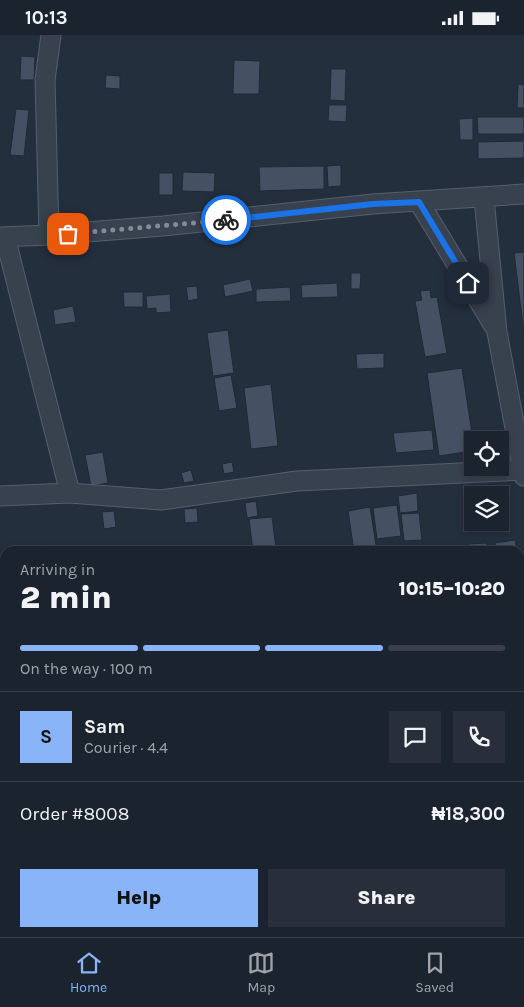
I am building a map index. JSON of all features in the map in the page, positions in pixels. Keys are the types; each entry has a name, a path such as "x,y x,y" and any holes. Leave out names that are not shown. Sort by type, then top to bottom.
{"street":[{"path":"49,235 45,80 51,35"},
{"path":"70,493 2,237 163,226 373,204 524,194"},
{"path":"0,496 70,493 161,500 297,481 524,473 497,332 484,198"},
{"path":"419,202 497,332"}],"building":[{"path":"21,56 35,57 34,80 20,80"},
{"path":"234,60 260,61 259,94 233,94"},
{"path":"331,69 346,69 345,101 330,100"},
{"path":"106,75 120,76 120,89 105,88"},
{"path":"518,84 524,85 524,108 517,108"},
{"path":"329,105 347,105 346,122 328,121"},
{"path":"16,109 29,110 24,156 10,155"},
{"path":"477,117 524,117 524,134 478,134"},
{"path":"473,118 473,140 460,140 459,119"},
{"path":"524,141 524,158 478,159 478,142"},
{"path":"341,165 341,186 328,187 327,166"},
{"path":"324,166 324,189 260,191 259,167"},
{"path":"183,172 215,173 214,192 182,191"},
{"path":"159,173 173,173 173,195 159,195"},
{"path":"524,252 524,334 514,253"},
{"path":"351,273 361,273 360,289 351,289"},
{"path":"250,279 253,291 225,297 223,285"},
{"path":"337,283 338,297 302,298 301,285"},
{"path":"197,286 198,299 188,301 186,287"},
{"path":"290,287 291,301 256,302 256,289"},
{"path":"430,290 431,298 437,297 447,353 425,357 415,301 422,300 420,291"},
{"path":"123,292 143,292 143,307 124,307"},
{"path":"170,294 171,312 156,313 156,308 147,309 146,296"},
{"path":"73,306 76,322 55,325 53,310"},
{"path":"228,330 234,373 213,376 207,333"},
{"path":"384,353 384,368 357,369 356,354"},
{"path":"462,368 472,431 464,431 464,452 439,456 427,373"},
{"path":"231,375 237,408 219,411 214,378"},
{"path":"271,384 278,446 251,449 244,388"},
{"path":"432,430 434,450 396,453 393,433"},
{"path":"103,452 108,483 91,486 85,455"},
{"path":"232,462 234,472 224,474 222,464"},
{"path":"191,470 194,481 184,483 181,473"},
{"path":"417,493 418,511 400,513 398,496"},
{"path":"256,501 258,516 247,518 245,503"},
{"path":"397,505 401,536 377,539 373,508"},
{"path":"370,507 376,546 353,546 348,511"},
{"path":"197,508 198,522 185,523 184,509"},
{"path":"114,511 116,527 104,529 102,512"},
{"path":"419,513 422,540 404,541 401,514"},
{"path":"272,517 276,546 252,546 249,519"},
{"path":"515,540 516,546 495,546 495,543"},
{"path":"487,543 487,546 468,546 468,544"}],"way so far":[{"path":"68,234 226,220"}],"route":[{"path":"226,220 373,204 419,202 468,283"}]}
